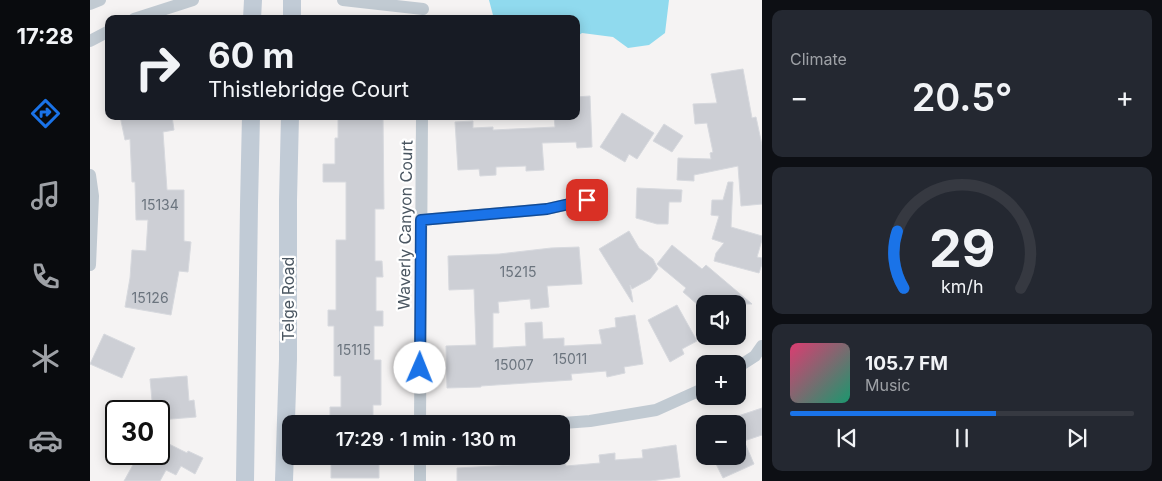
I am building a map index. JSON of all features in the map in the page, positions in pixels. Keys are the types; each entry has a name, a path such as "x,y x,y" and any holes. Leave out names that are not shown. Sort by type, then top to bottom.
{"main road":[{"path":"252,0 252,15"},
{"path":"292,0 292,15"},
{"path":"245,481 251,120"},
{"name":"Telge Road","path":"284,481 288,359 290,120"}],"street":[{"path":"90,4 100,0"},
{"path":"146,15 193,0"},
{"path":"343,0 423,9"},
{"path":"90,41 105,33"},
{"name":"Waverly Canyon Court","path":"420,415 422,120"},
{"path":"90,175 93,196 90,265"},
{"path":"421,220 547,209 587,200"},
{"path":"746,362 755,356 762,346"},
{"path":"570,422 656,410 696,392"},
{"path":"420,465 420,481"}],"water":[{"path":"489,0 669,0 665,33 649,45 628,48 613,37 580,34 580,15 493,15"}],"building":[{"path":"743,69 752,118 756,117 762,145 762,204 741,206 738,166 694,175 694,181 677,180 678,158 711,159 710,153 713,152 707,123 695,124 693,104 717,103 711,74"},
{"path":"590,96 592,147 577,148 576,142 542,143 544,170 526,171 526,166 496,167 496,175 480,176 479,169 458,170 455,122 473,121 473,128 493,127 493,130 555,127 554,120 580,120 580,97"},
{"path":"622,113 654,133 637,159 629,154 625,162 600,147"},
{"path":"121,120 173,120 174,130 163,132 167,190 184,190 184,241 191,242 188,272 179,271 171,315 125,307 132,250 146,251 148,220 136,220 135,182 132,182 130,139 125,140"},
{"path":"338,120 383,120 384,209 375,209 375,261 382,261 383,277 376,277 376,311 383,311 383,326 374,326 374,360 381,360 381,405 373,405 373,415 330,415 330,407 341,407 341,376 334,376 334,326 328,326 328,310 336,310 336,240 346,240 346,182 323,182 323,164 335,164 335,138 338,138"},
{"path":"664,124 683,136 672,152 653,141"},
{"path":"728,182 733,182 731,227 762,236 757,257 762,258 759,273 714,261 716,253 724,243 712,239 719,216 711,215 712,200 723,200"},
{"path":"637,188 682,190 681,202 669,202 668,224 657,224 636,218"},
{"path":"629,231 639,248 653,259 658,269 650,279 632,289 630,285 633,302 599,249"},
{"path":"672,245 702,269 706,265 741,295 696,295 696,303 683,292 686,288 657,264"},
{"path":"579,247 582,284 547,286 549,307 531,309 530,299 498,302 499,313 493,313 493,348 526,346 525,323 542,322 543,339 564,338 564,346 602,344 599,330 616,327 615,318 635,315 643,364 624,367 625,373 607,377 606,371 571,374 572,380 447,388 446,346 476,345 474,289 449,290 448,256 499,254"},
{"path":"677,305 696,342 682,349 684,354 670,362 648,320"},
{"path":"104,334 135,348 122,378 90,364"},
{"path":"187,376 189,401 194,400 196,417 170,419 170,400 152,400 150,379"},
{"path":"762,408 762,435 746,440 746,415 741,415"},
{"path":"170,444 203,458 195,474 181,466 176,475 166,470 160,481 124,481 133,465 170,465"},
{"path":"676,445 680,477 651,481 457,481 457,468 513,465 566,466 600,463 599,455 615,453 615,460 643,458 642,450"},
{"path":"746,446 754,464 723,478 716,465 746,465"},
{"path":"331,465 379,465 379,478 331,478"}],"route":[{"path":"420,368 421,220 547,209 587,200"}]}
